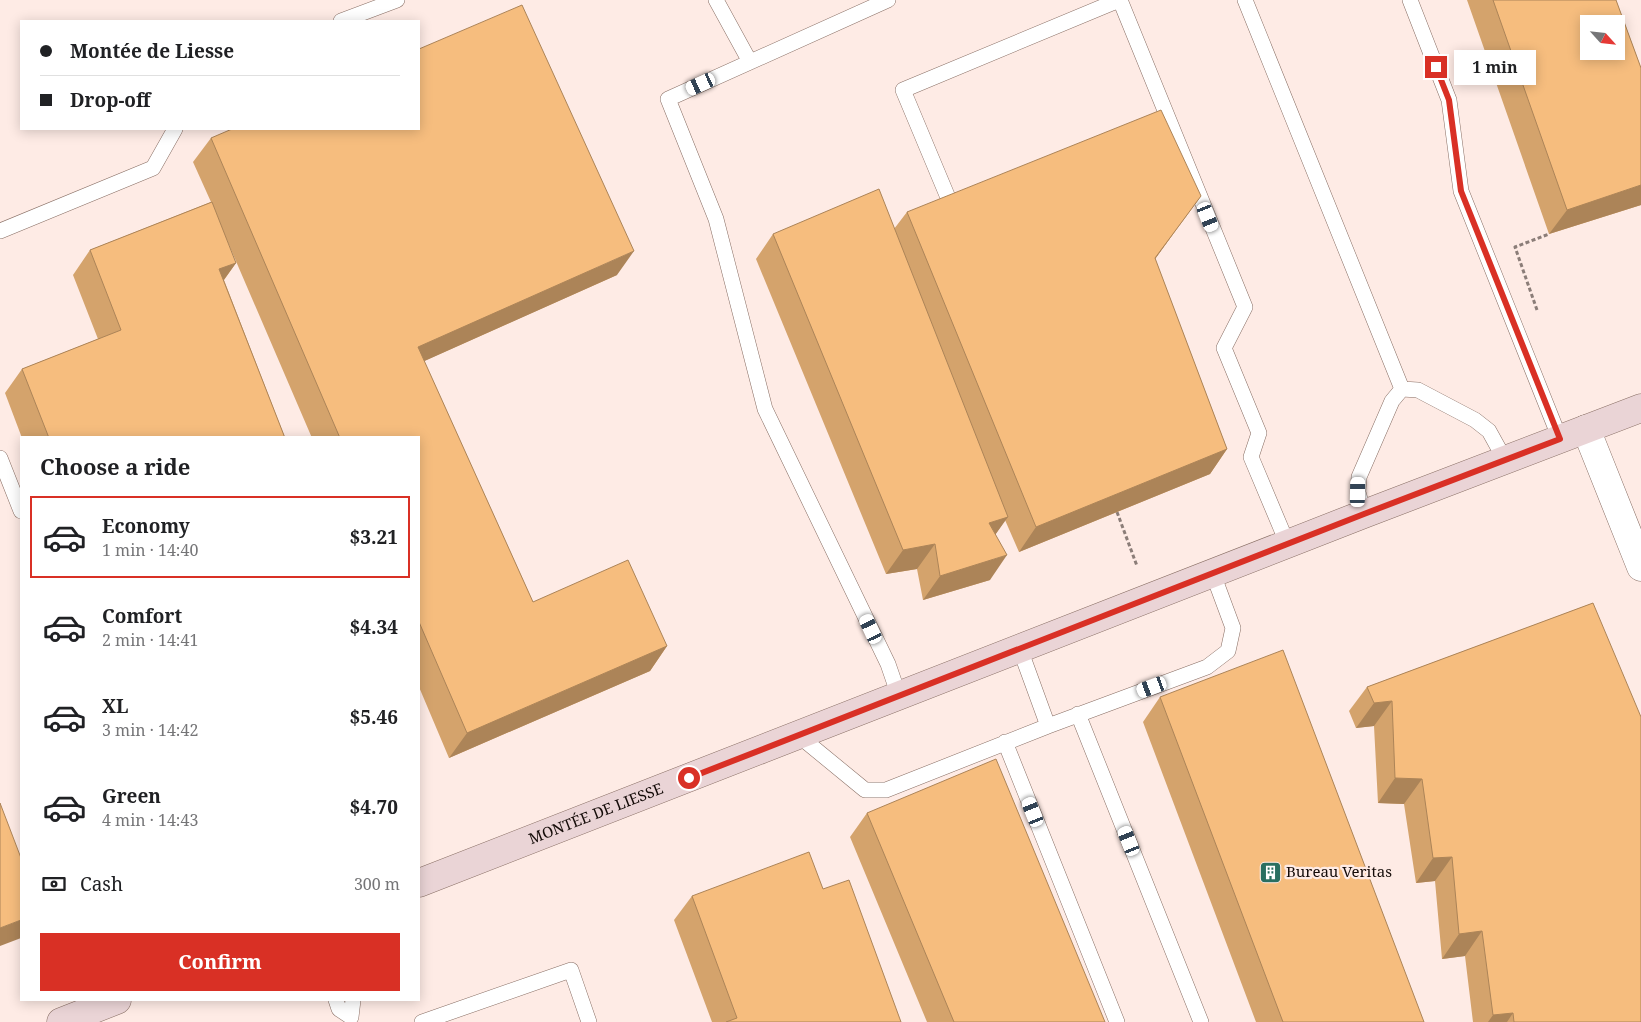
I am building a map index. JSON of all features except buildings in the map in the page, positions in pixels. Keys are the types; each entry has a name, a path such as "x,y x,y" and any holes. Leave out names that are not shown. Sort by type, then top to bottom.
{"street":[{"name":"MONTÉE DE LIESSE","path":"420,883 1364,514 1641,408"},
{"path":"1586,429 1641,567"},
{"path":"61,1022 105,1010"}],"lane":[{"path":"344,20 396,0"},
{"path":"716,0 750,62"},
{"path":"888,0 668,99 716,219 765,409 888,664 899,696"},
{"path":"948,200 903,90 1119,0 1245,307 1224,348 1259,434 1251,457 1288,545"},
{"path":"1245,0 1402,388"},
{"path":"1410,0 1449,100 1461,191 1560,439"},
{"path":"0,231 153,168 174,130"},
{"path":"1402,388 1418,390 1475,420 1489,431 1505,460"},
{"path":"1364,514 1358,492 1359,477 1392,401 1402,388"},
{"path":"0,458 20,509"},
{"path":"798,736 865,790 886,790 1078,714 1207,667 1228,651 1233,628 1213,574"},
{"path":"1020,649 1048,726"},
{"path":"1078,714 1201,1022"},
{"path":"1005,742 1117,1022"},
{"path":"422,1022 571,970 589,1022"},
{"path":"336,1001 339,1009 352,1019"},
{"path":"352,1019 353,1001"}],"path":[{"path":"1537,310 1515,247 1549,234"},
{"path":"1117,512 1137,566"}],"place":[{"name":"Bureau Veritas","path":"1270,872"}],"route":[{"path":"689,778 1560,439 1461,191 1449,100 1436,67"}]}
